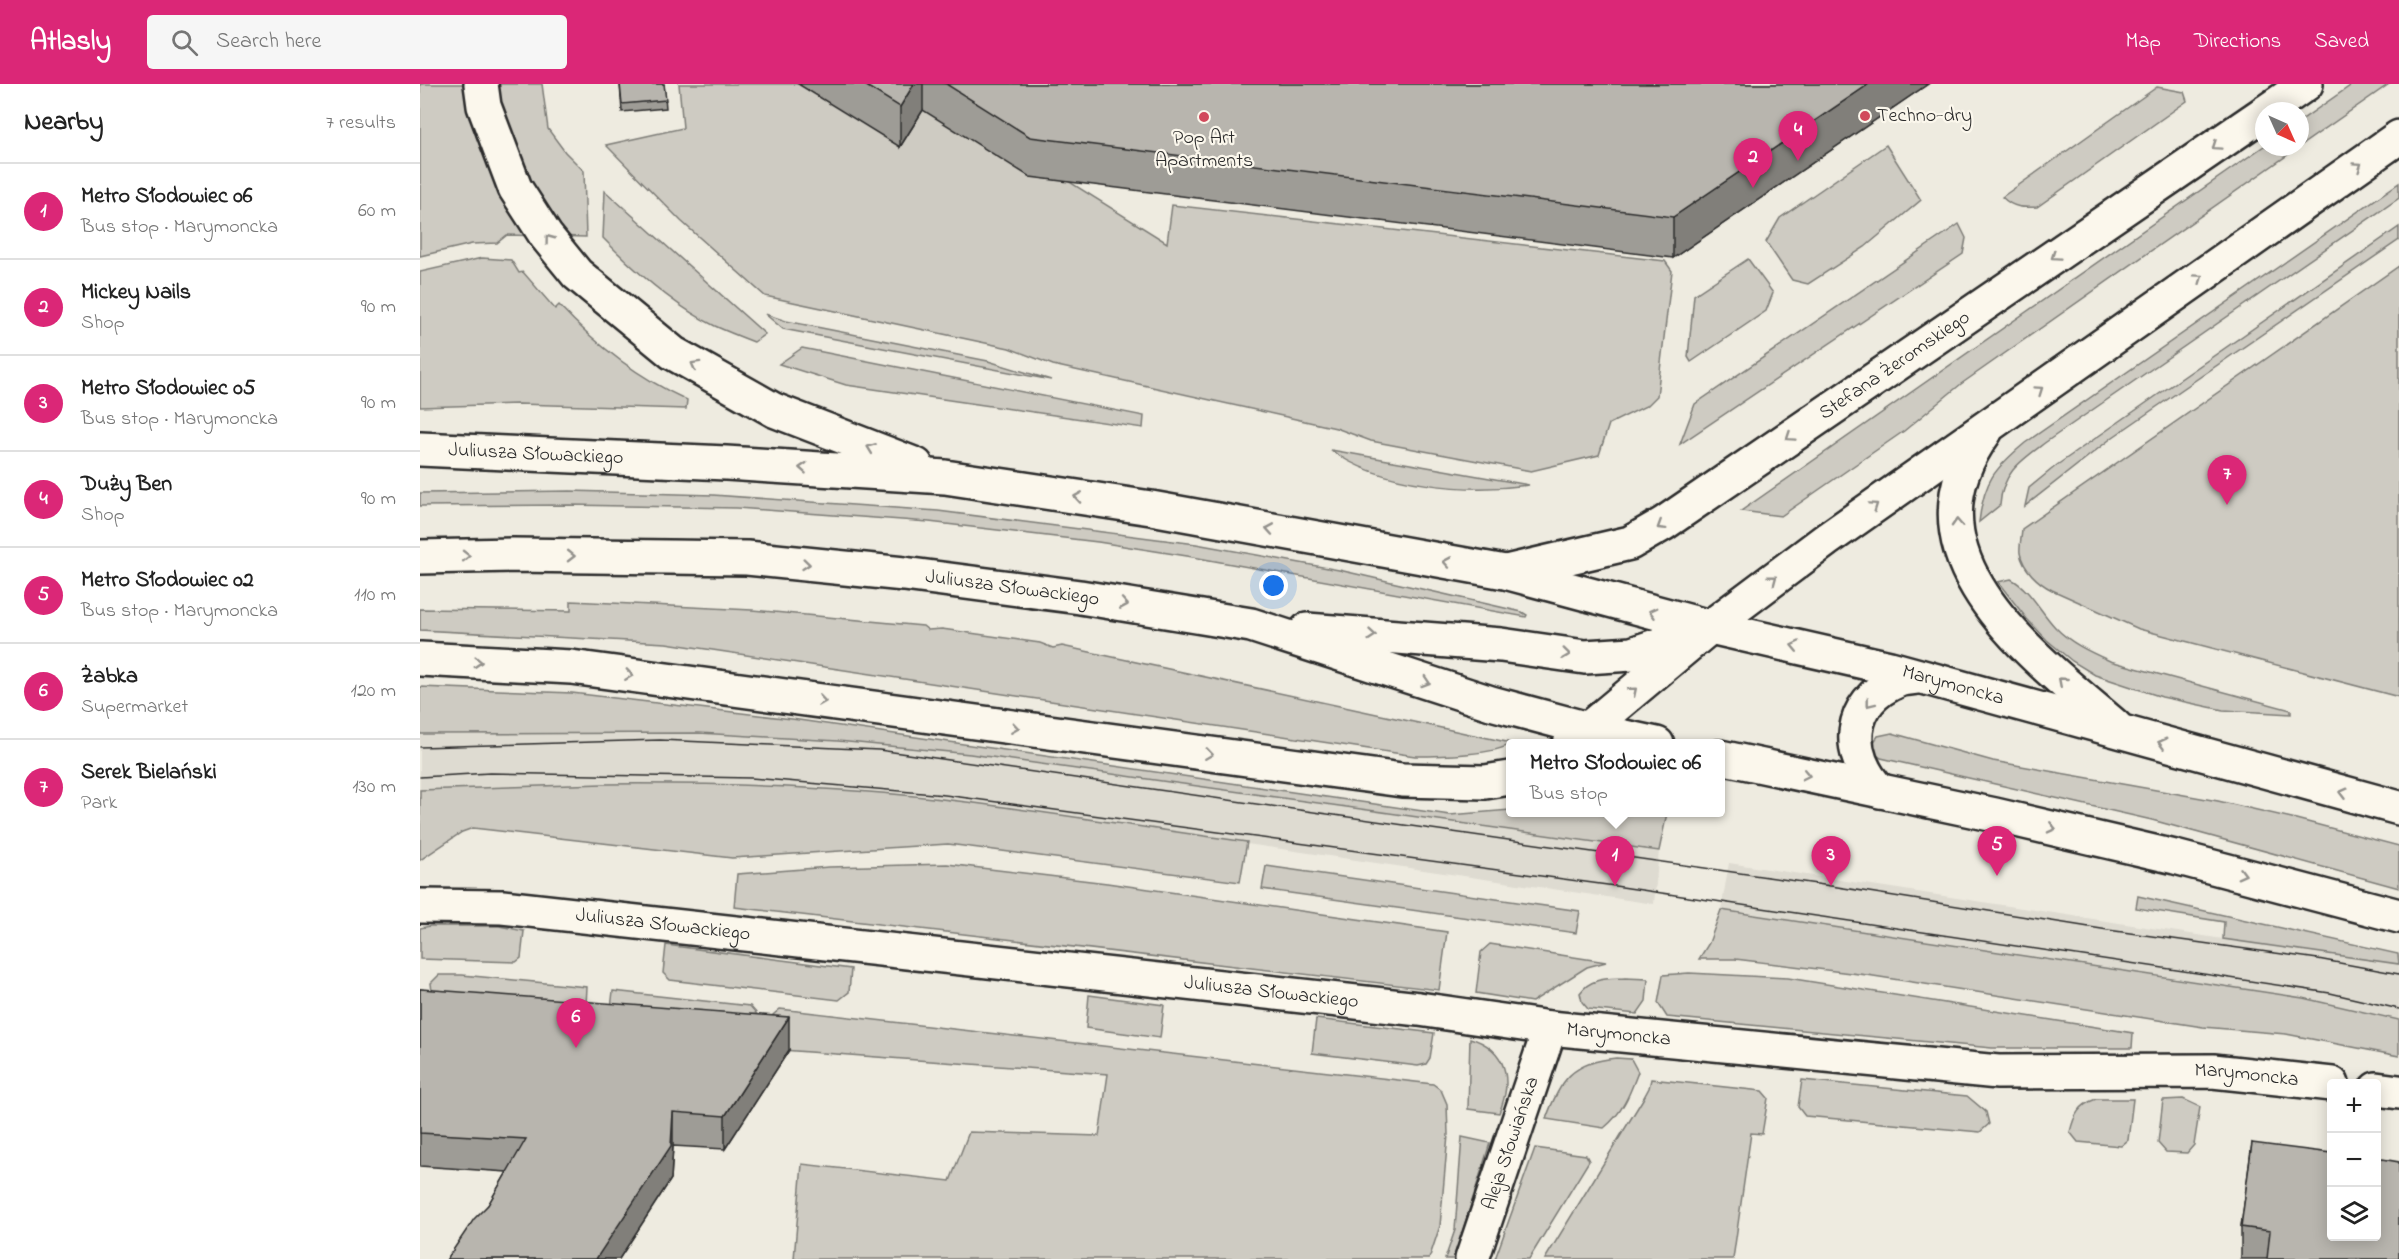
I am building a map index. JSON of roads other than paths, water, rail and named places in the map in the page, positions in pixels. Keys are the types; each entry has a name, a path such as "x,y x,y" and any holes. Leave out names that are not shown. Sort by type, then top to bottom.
{"main road":[{"path":"481,84 484,106 515,188 546,236 577,274 623,315 673,353 774,410 945,477"},
{"name":"Stefana Żeromskiego","path":"2280,102 2306,84"},
{"name":"Stefana Żeromskiego","path":"1505,572 1604,550 1630,543 1646,535 2255,120"},
{"path":"1579,736 1710,627 1826,540 2399,137"},
{"path":"1991,423 1976,444 1959,486 1956,508 1958,535 1969,573 1986,602 2030,653 2122,733"},
{"name":"Juliusza Słowackiego","path":"420,449 726,463 945,477 1151,508 1505,572"},
{"name":"Juliusza Słowackiego","path":"420,557 513,555 747,558 904,574 1080,597 1251,626 1491,703 1579,736"},
{"name":"Marymoncka","path":"1505,572 1710,627 1815,650 1919,677 2399,808"},
{"path":"1251,626 1501,645 1585,657 1632,654 1710,627"},
{"path":"420,659 571,667 1402,780 1485,782 1506,779"},
{"path":"1880,791 1867,778 1859,763 1855,746 1856,729 1864,708 1879,692 1898,680 1919,677"},
{"path":"1579,736 1608,739"},
{"path":"1725,758 2175,857 2399,916"},
{"name":"Juliusza Słowackiego","path":"420,906 513,908 1419,1009 1550,1028"},
{"name":"Marymoncka","path":"1550,1028 1998,1072 2213,1071 2327,1084"},
{"name":"Aleja Słowiańska","path":"1472,1259 1550,1028"},
{"path":"2381,1090 2399,1092"}],"tram line":[{"path":"420,747 660,740 879,750 1831,886 2108,930 2318,959 2399,974"},
{"path":"420,777 490,773 751,778 945,795 1615,886 2330,993 2399,1009"}],"place":[{"name":"Techno-dry","path":"1865,116"},
{"name":"Pop Art Apartments","path":"1204,117"},
{"name":"Duży Ben","path":"1798,161"},
{"name":"Mickey Nails","path":"1753,188"},
{"name":"Serek Bielański","path":"2227,505"},
{"name":"Metro Słodowiec 02","path":"1997,876"},
{"name":"Metro Słodowiec 06","path":"1615,886"},
{"name":"Metro Słodowiec 05","path":"1831,886"},
{"name":"Żabka","path":"576,1048"}]}
